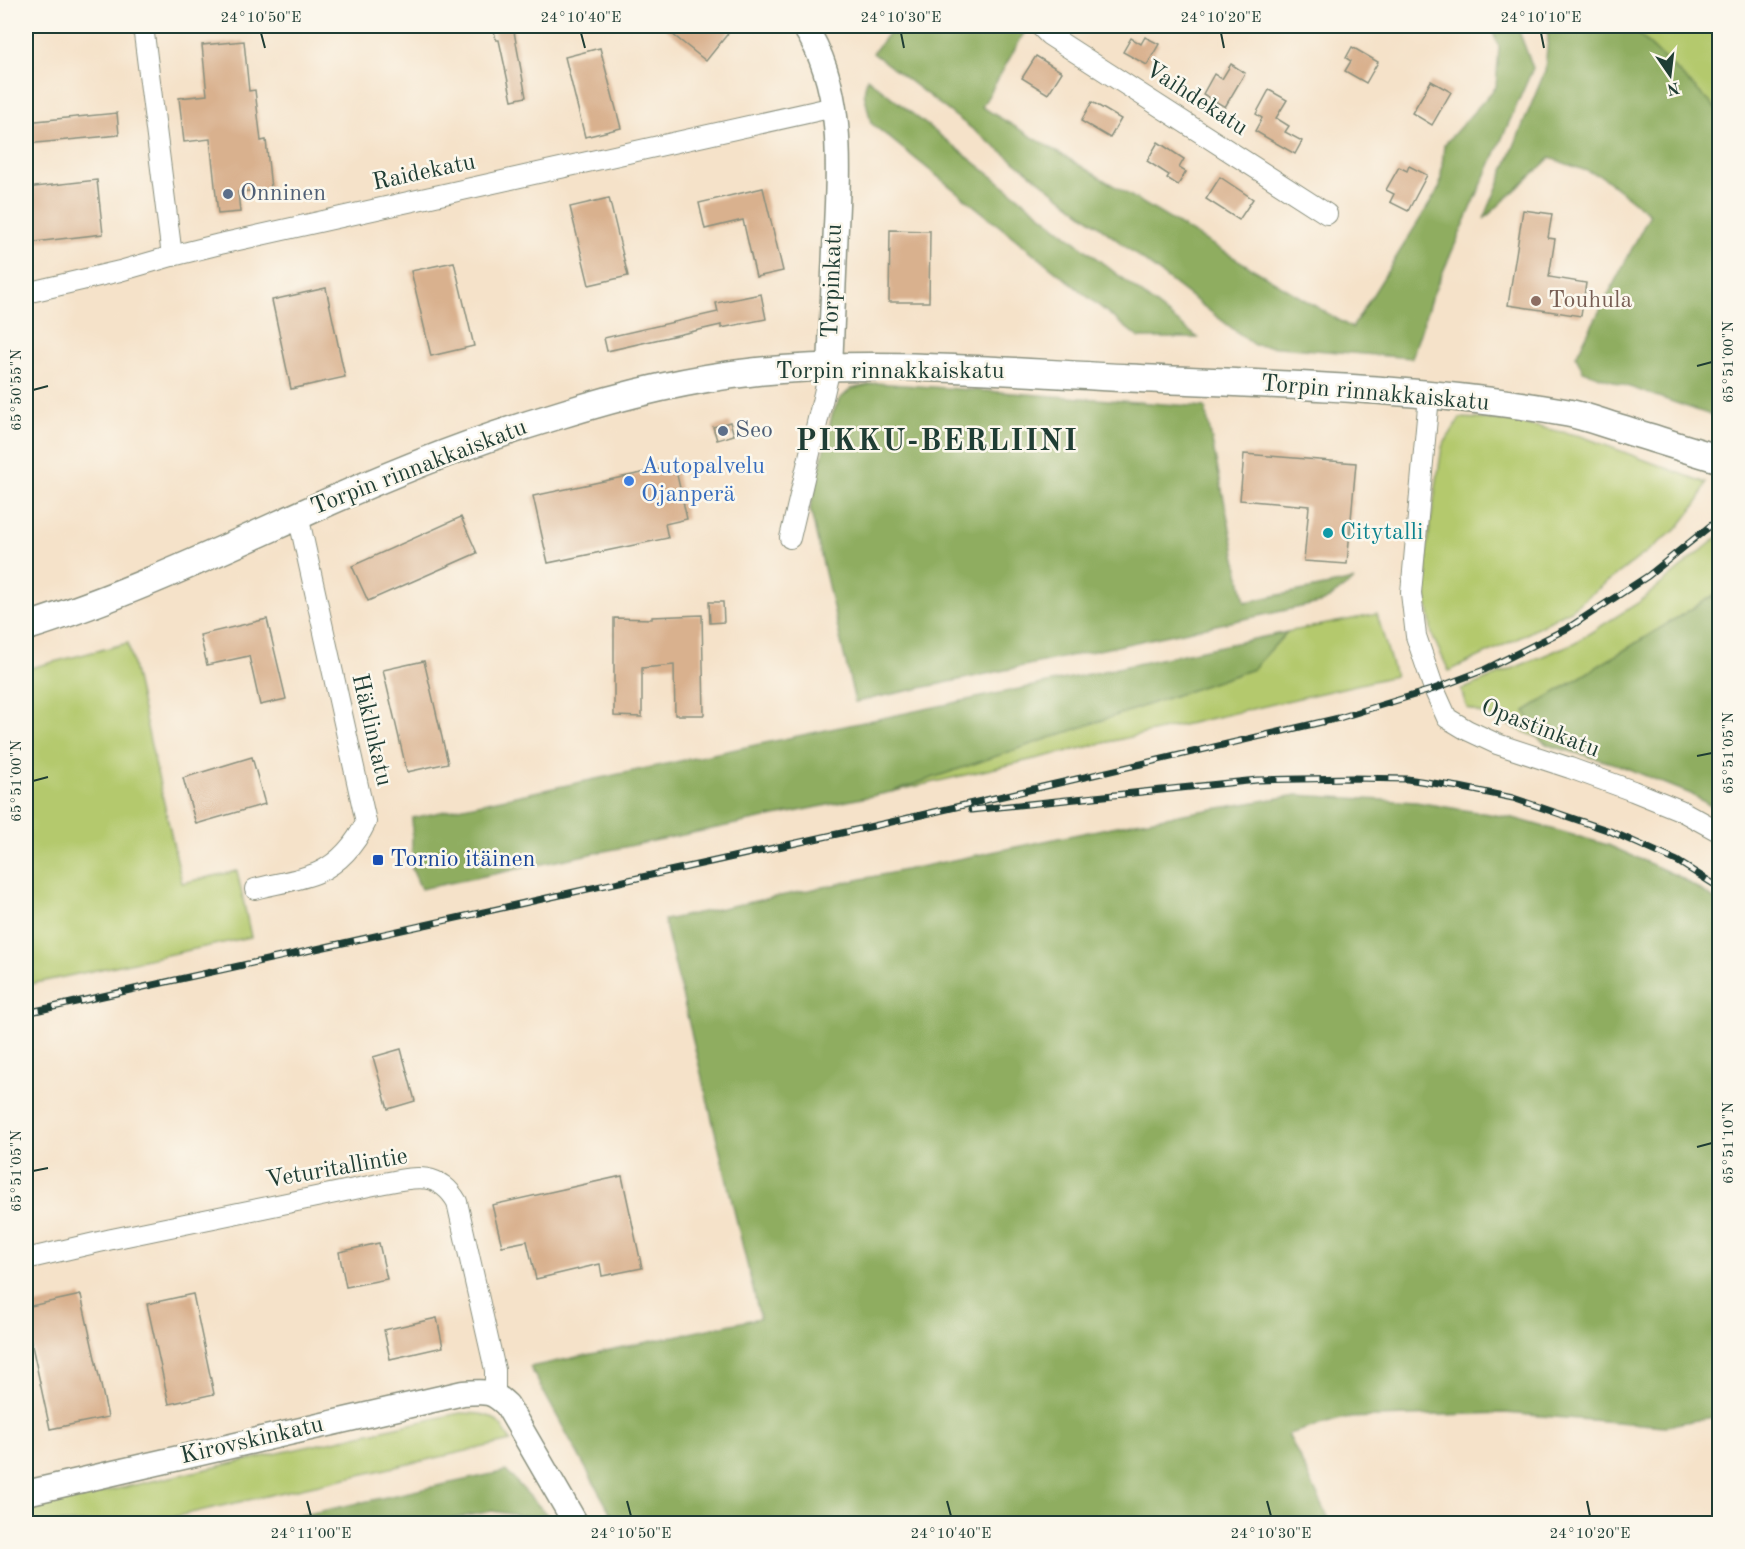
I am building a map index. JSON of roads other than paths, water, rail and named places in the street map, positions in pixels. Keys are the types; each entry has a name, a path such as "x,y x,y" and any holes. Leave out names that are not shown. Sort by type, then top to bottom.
{"main road":[{"name":"Torpin rinnakkaiskatu","path":"26,627 81,610 140,587 298,515 502,433 560,414 703,380 753,372 830,368 945,369 1328,387 1446,396 1572,414 1719,459"}],"street":[{"path":"142,26 172,256"},
{"name":"Torpinkatu","path":"790,538 830,368 837,187 834,107 819,55 804,26"},
{"name":"Vaihdekatu","path":"1040,26 1059,41 1327,214"},
{"name":"Raidekatu","path":"26,293 172,256 834,107"},
{"name":"Opastinkatu","path":"1429,396 1411,593 1416,636 1434,689 1447,718 1497,744 1570,768 1680,810 1719,832"},
{"name":"Häklinkatu","path":"255,889 319,873 343,855 357,840 366,822 298,515"},
{"name":"Veturitallintie","path":"26,1259 374,1185 415,1178 436,1180 450,1190 457,1202 495,1370 487,1393"},
{"name":"Kirovskinkatu","path":"26,1493 463,1393 487,1393"},
{"path":"487,1393 507,1405 576,1524"}],"railway":[{"path":"26,1013 887,823 1339,718 1434,689 1484,670 1568,628 1648,576 1720,518"},
{"path":"971,810 1257,780 1407,779 1513,798 1610,831 1677,861 1720,888"}],"place":[{"name":"Onninen","path":"228,194"},
{"name":"Touhula","path":"1536,301"},
{"name":"Seo","path":"723,431"},
{"name":"Autopalvelu Ojanperä","path":"629,481"},
{"name":"Citytalli","path":"1328,533"},
{"name":"Tornio itäinen","path":"378,860"}],"district":[{"name":"PIKKU-BERLIINI","path":"937,442"}]}
